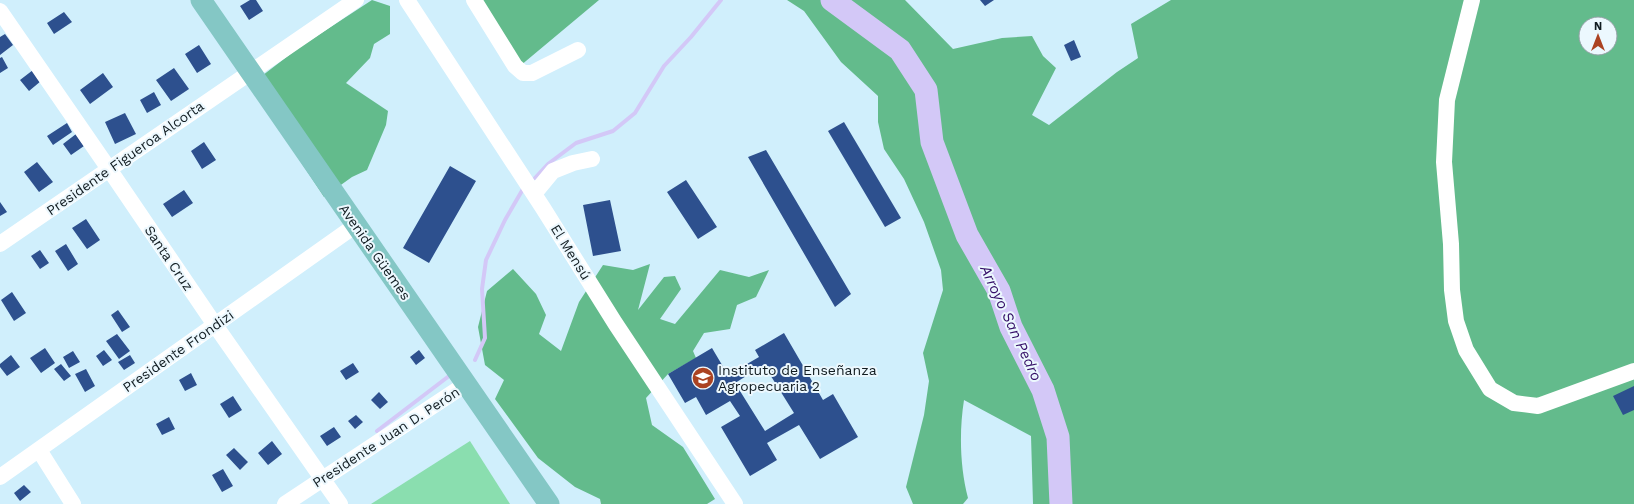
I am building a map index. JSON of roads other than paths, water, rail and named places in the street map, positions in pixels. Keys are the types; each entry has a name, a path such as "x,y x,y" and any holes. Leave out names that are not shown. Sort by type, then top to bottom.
{"main road":[{"name":"Avenida Güemes","path":"201,0 549,504"}],"street":[{"name":"Presidente Figueroa Alcorta","path":"0,244 356,0"},
{"name":"El Mensú","path":"407,0 534,194 614,323 732,503"},
{"path":"474,0 515,66 523,73 532,73 578,50"},
{"path":"1472,0 1447,100 1444,162 1451,244 1452,290 1456,321 1466,350 1490,389 1514,403 1538,406 1634,371"},
{"name":"Santa Cruz","path":"0,11 215,325 340,504"},
{"path":"534,194 553,171 573,163 592,159"},
{"name":"Presidente Frondizi","path":"0,477 356,225"},
{"name":"Presidente Juan D. Perón","path":"285,504 322,478 466,384"},
{"path":"39,450 73,504"}],"waterway":[{"path":"535,178 548,164 576,143 613,131 635,113 664,66 691,37 721,0"},
{"name":"Arroyo San Pedro","path":"832,0 900,50 926,90 932,142 967,235 999,291 1011,327 1043,390 1058,437 1061,504"},
{"path":"475,360 485,338 482,289 486,260 505,220 523,189"},
{"path":"377,431 449,376"}],"place":[{"name":"Instituto de Enseñanza Agropecuaria 2","path":"703,378"}]}
